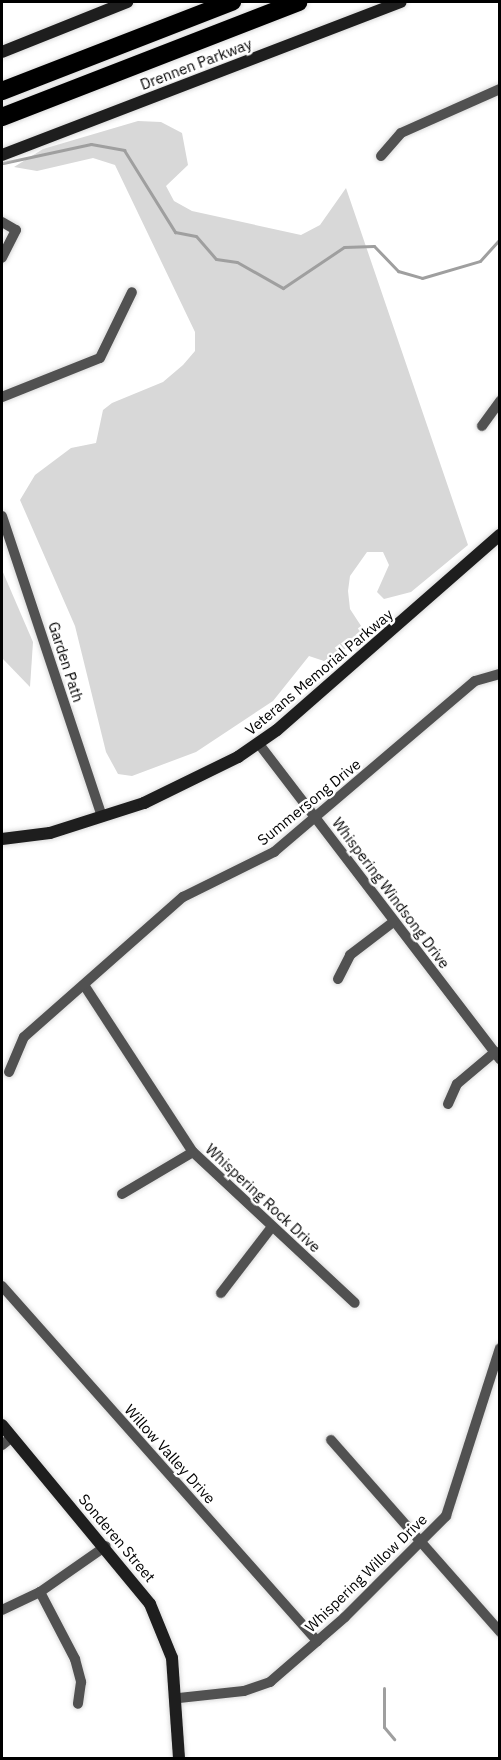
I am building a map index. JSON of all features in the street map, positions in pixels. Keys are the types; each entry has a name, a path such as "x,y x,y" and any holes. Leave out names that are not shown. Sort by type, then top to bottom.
{"highway":[{"path":"2,90 232,2"},
{"path":"2,117 299,2"}],"street":[{"path":"2,52 127,2"},
{"name":"Drennen Parkway","path":"2,155 401,2"},
{"path":"381,156 401,133 500,90"},
{"path":"2,222 16,230 2,258"},
{"path":"2,397 100,358 132,292"},
{"path":"482,426 500,401"},
{"name":"Garden Path","path":"2,516 102,817"},
{"name":"Veterans Memorial Parkway","path":"2,840 102,817 186,786 259,744 500,535"},
{"name":"Summersong Drive","path":"9,1072 24,1037 183,897 274,852 316,819 475,681 500,674"},
{"name":"Whispering Windsong Drive","path":"259,744 392,923 497,1056"},
{"path":"338,979 350,955 392,923"},
{"name":"Whispering Rock Drive","path":"84,985 193,1152 355,1303"},
{"path":"448,1104 457,1084 497,1056"},
{"path":"122,1194 193,1152"},
{"path":"221,1293 271,1227"},
{"name":"Willow Valley Drive","path":"2,1286 317,1641"},
{"name":"Whispering Willow Drive","path":"179,1698 258,1687 317,1641 446,1516 500,1348"},
{"name":"Sonderen Street","path":"2,1425 106,1546 150,1604 172,1658 179,1698 179,1758"},
{"path":"2,1445 12,1437"},
{"path":"331,1440 500,1632"},
{"path":"2,1610 40,1592 106,1546"},
{"path":"40,1592 75,1659 81,1682 78,1704"}],"shaded area":[{"path":"138,121 161,122 182,133 188,165 166,186 174,201 192,211 301,235 320,225 346,188 468,545 411,592 384,599 377,592 389,565 383,552 367,552 350,576 348,591 350,609 365,632 357,642 324,661 309,656 273,701 196,752 132,776 118,774 106,752 75,626 20,500 35,475 71,448 96,443 103,410 112,403 163,382 183,365 195,351 195,332 115,165 93,158 37,171 14,167 43,149"},
{"path":"2,570 33,642 30,687 2,658"}],"waterway":[{"path":"3,163 91,144 124,150 175,232 196,236 216,259 237,262 283,288 344,247 374,246 398,271 422,278 480,261 500,239"},
{"path":"384,1688 384,1727 394,1739"}]}
